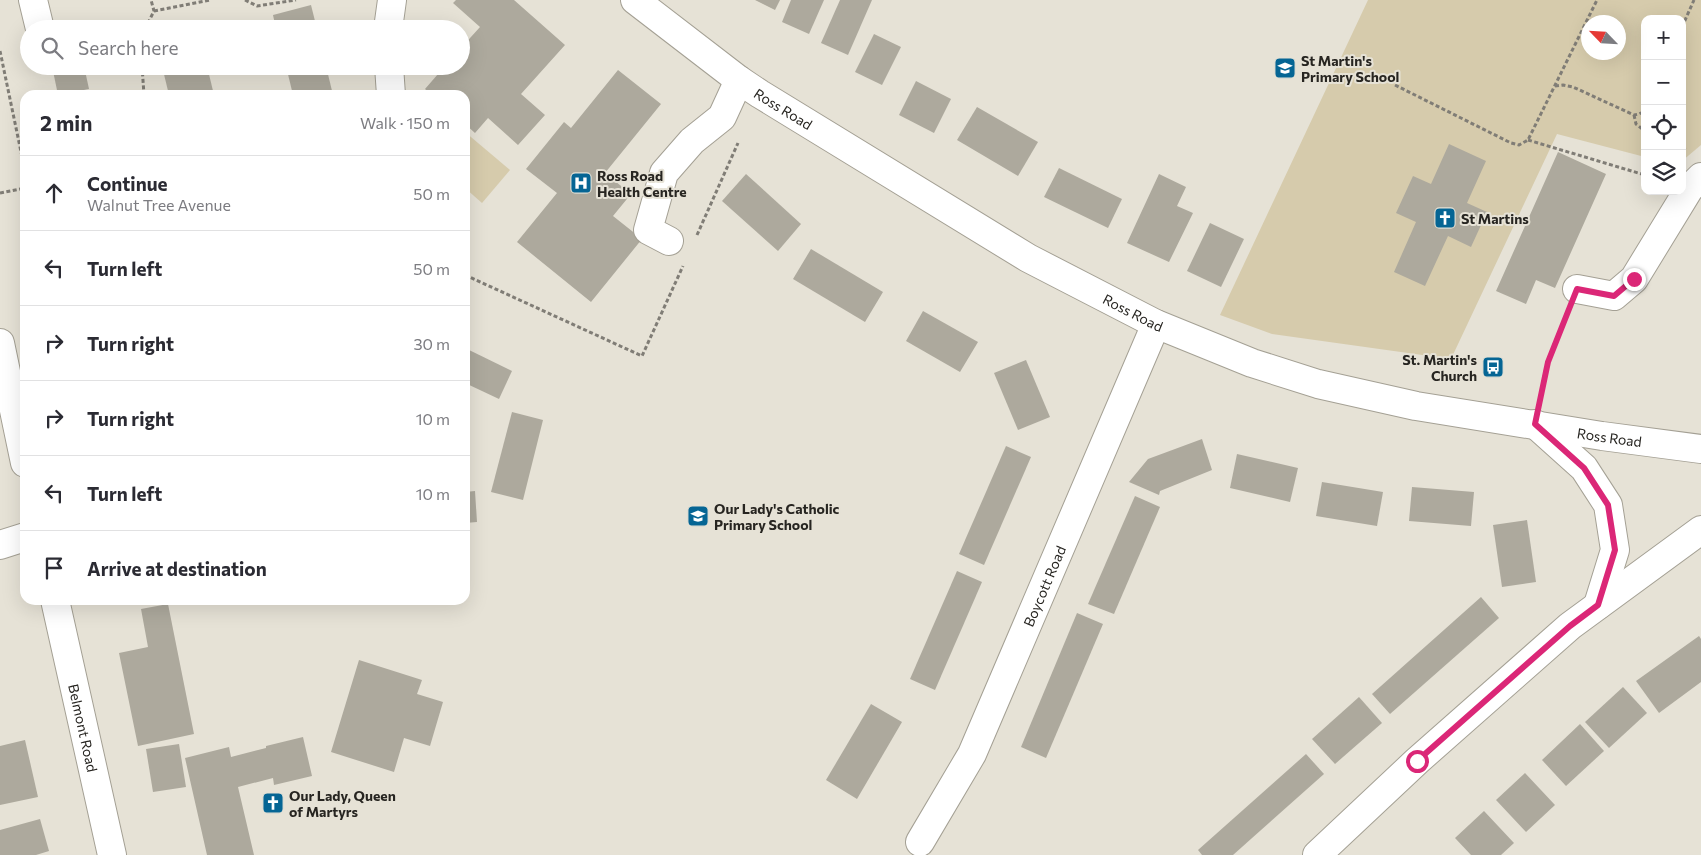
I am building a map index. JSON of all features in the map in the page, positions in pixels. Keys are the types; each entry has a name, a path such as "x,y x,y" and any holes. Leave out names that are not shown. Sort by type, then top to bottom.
{"main road":[{"path":"33,0 38,20"},
{"path":"389,20 392,0"},
{"name":"Ross Road","path":"635,0 739,80 1028,258 1156,324 1252,362 1318,384 1416,406 1602,436 1701,449"},
{"path":"390,75 391,90"},
{"path":"669,241 648,230 664,173 692,141 722,117 739,80"},
{"path":"1577,289 1614,296 1634,279 1688,189 1701,177"},
{"name":"Boycott Road","path":"920,842 972,754 1156,324"},
{"path":"0,343 20,439"},
{"path":"1535,424 1584,468 1608,505 1615,550 1598,605"},
{"path":"1317,855 1417,761 1570,626 1701,530"},
{"name":"Belmont Road","path":"56,605 112,855"}],"path":[{"path":"150,20 154,11 151,0"},
{"path":"154,11 210,0"},
{"path":"245,0 257,6 296,0"},
{"path":"1395,85 1511,143 1519,145 1528,140 1597,0"},
{"path":"1686,18 1694,0"},
{"path":"0,51 20,147"},
{"path":"143,75 144,90"},
{"path":"1554,86 1573,87 1634,115 1641,113"},
{"path":"1634,115 1636,124 1641,128"},
{"path":"1528,140 1641,174"},
{"path":"0,193 20,189"},
{"path":"1535,424 1548,362 1577,289"}],"shaded area":[{"path":"1368,0 1701,0 1701,145 1686,158 1686,15 1641,15 1641,156 1557,134 1451,359 1272,334 1220,315"},
{"path":"470,136 510,170 482,203 470,192"}],"building":[{"path":"456,0 514,0 565,45 521,94 545,115 518,145 488,118 475,133 470,128 470,90 425,89 437,75 470,75 470,38 480,27 453,3"},
{"path":"755,0 780,0 775,10"},
{"path":"791,0 824,0 809,34 782,22"},
{"path":"840,0 872,0 848,55 821,43"},
{"path":"311,5 315,20 274,20 273,15"},
{"path":"874,34 901,47 882,85 855,72"},
{"name":"Ross Road Health Centre","path":"618,70 661,104 605,173 631,194 613,216 642,239 591,302 517,242 557,193 526,169 564,122 571,128"},
{"path":"54,75 86,75 89,89 57,90"},
{"path":"164,75 209,75 213,90 168,90"},
{"path":"288,75 328,75 332,90 292,90"},
{"path":"916,81 951,99 934,133 899,115"},
{"path":"977,107 1038,142 1018,176 957,140"},
{"name":"St Martins","path":"1449,144 1486,161 1467,203 1487,212 1471,247 1448,236 1425,286 1394,272 1416,222 1396,213 1413,176 1431,184"},
{"path":"1558,152 1606,174 1555,288 1536,280 1526,304 1496,291"},
{"path":"1059,168 1122,199 1108,228 1044,197"},
{"path":"746,174 801,224 778,251 722,201"},
{"path":"1159,174 1186,187 1177,206 1193,213 1169,262 1127,243"},
{"path":"1210,223 1244,239 1221,287 1187,271"},
{"path":"811,249 883,292 865,322 793,279"},
{"path":"923,311 978,342 960,372 906,341"},
{"path":"470,350 512,371 499,399 470,385"},
{"path":"1026,360 1050,417 1018,430 994,373"},
{"path":"512,412 543,420 523,500 491,492"},
{"path":"1202,439 1212,470 1160,491 1159,495 1129,482 1148,459"},
{"path":"1006,446 1031,457 984,565 959,554"},
{"path":"1237,454 1298,468 1290,502 1230,488"},
{"path":"1322,482 1383,492 1377,526 1316,516"},
{"path":"1412,487 1474,492 1471,526 1409,521"},
{"path":"475,491 477,522 470,523 470,492"},
{"path":"1135,496 1160,507 1114,614 1088,604"},
{"path":"1527,520 1536,582 1502,587 1493,525"},
{"path":"957,571 982,582 935,690 910,679"},
{"path":"1481,597 1499,618 1390,714 1372,694"},
{"path":"168,605 194,734 138,746 119,653 148,647 141,609"},
{"path":"1077,613 1103,624 1046,758 1021,747"},
{"path":"1699,636 1701,639 1701,682 1659,713 1636,681"},
{"path":"359,660 422,680 417,694 443,702 430,746 404,738 394,772 331,752"},
{"path":"1623,687 1647,713 1609,748 1585,722"},
{"path":"1359,697 1382,723 1335,764 1312,739"},
{"path":"871,704 902,722 857,799 826,780"},
{"path":"1580,724 1604,751 1566,786 1542,760"},
{"path":"303,737 312,776 274,785 273,778 238,787 254,855 207,855 185,758 229,747 231,757"},
{"path":"25,740 38,797 0,805 0,746"},
{"path":"179,744 186,787 153,792 146,749"},
{"path":"1306,754 1324,774 1233,855 1202,855 1198,850"},
{"path":"1525,773 1555,805 1526,832 1496,800"},
{"path":"1484,811 1514,843 1501,855 1471,855 1455,838"},
{"path":"40,819 49,851 36,855 0,855 0,830"}],"place":[{"name":"St Martin's Primary School","path":"1285,68"},
{"name":"Ross Road Health Centre","path":"581,183"},
{"name":"St Martins","path":"1445,218"},
{"name":"St. Martin's Church","path":"1493,367"},
{"name":"Our Lady's Catholic Primary School","path":"698,516"},
{"name":"Our Lady, Queen of Martyrs","path":"273,803"}],"route":[{"path":"1417,761 1570,626 1598,605 1615,550 1608,505 1584,468 1535,424 1548,362 1577,289 1614,296 1634,279"}]}
